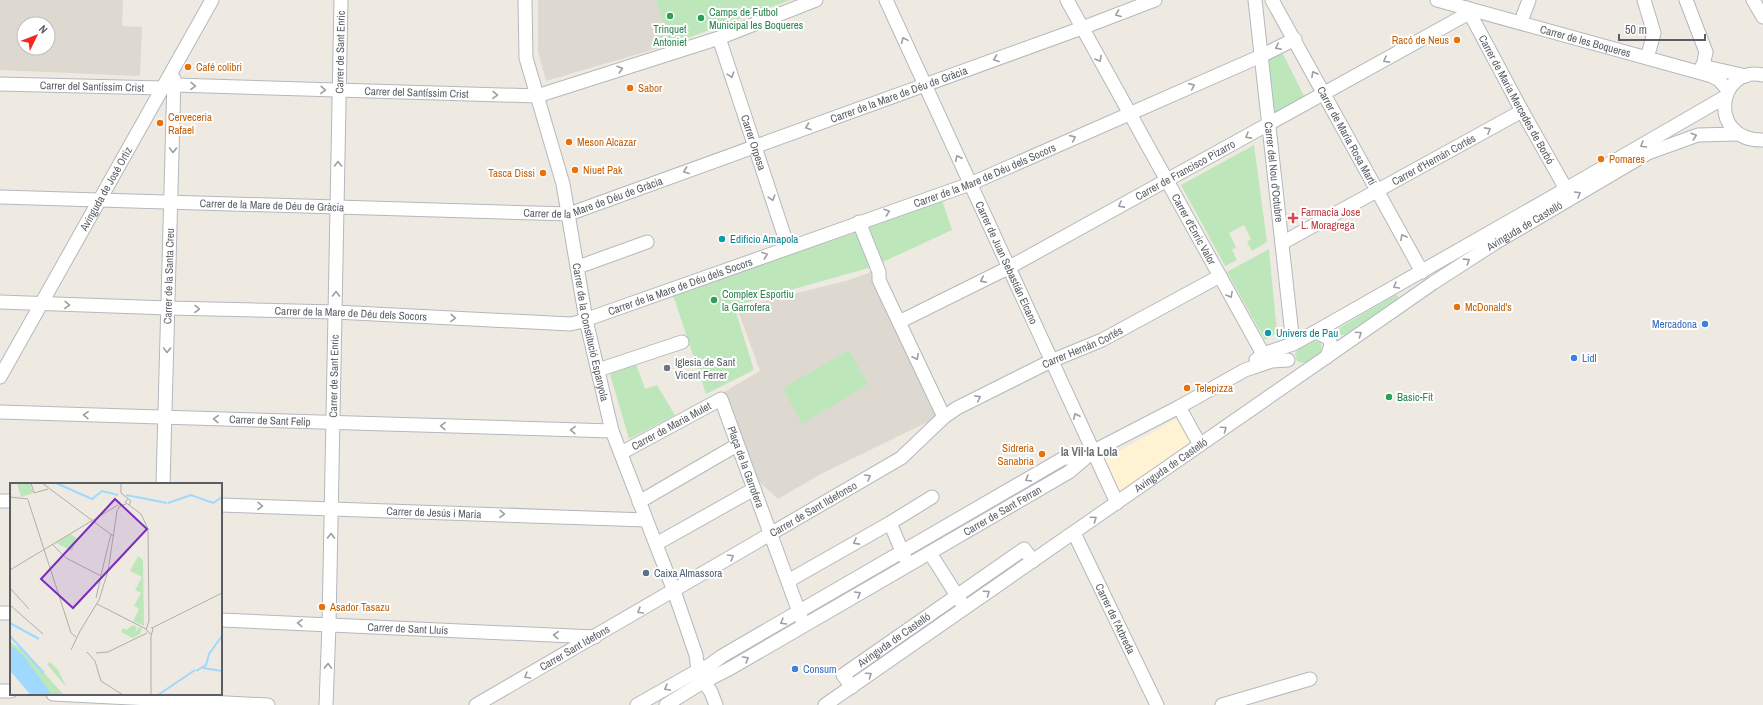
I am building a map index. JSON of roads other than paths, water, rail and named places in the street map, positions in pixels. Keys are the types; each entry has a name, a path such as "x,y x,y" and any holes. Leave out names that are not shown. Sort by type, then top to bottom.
{"street":[{"name":"Carrer de la Santa Creu","path":"163,483 172,202 169,87 173,69 212,0"},
{"name":"Carrer de Sant Enric","path":"326,705 332,508 341,0"},
{"name":"Carrer de la Constitució Espanyola","path":"525,0 526,58 563,184 586,320 612,431 716,705"},
{"name":"Carrer del Santíssim Crist","path":"0,84 340,90 537,96 719,38 816,0"},
{"name":"Carrer de Juan Sebastián Elcano","path":"886,0 1092,452 1117,503"},
{"name":"Carrer d'Enric Valor","path":"1067,0 1263,354"},
{"name":"Carrer de la Mare de Déu de Gràcia","path":"0,197 569,214 1082,28 1154,0"},
{"name":"Carrer del Nou d'Octubre","path":"1255,0 1293,344"},
{"name":"Carrer de Maria Rosa Martí","path":"1272,0 1295,39 1422,272"},
{"name":"Carrer de les Boqueres","path":"1437,0 1467,4 1523,16 1703,66 1757,73"},
{"path":"1523,16 1528,0"},
{"path":"1644,0 1654,33 1649,51"},
{"path":"1686,0 1706,52 1703,66"},
{"path":"1753,0 1763,17"},
{"name":"Carrer de les Boqueres","path":"1467,4 1712,76 1719,80 1727,94"},
{"name":"Carrer de Francisco Pizarro","path":"899,322 1008,268 1325,94 1467,4"},
{"name":"Carrer de Maria Mercedes de Borbó","path":"1467,4 1522,111 1566,190"},
{"name":"Carrer Orpesa","path":"719,38 788,247"},
{"name":"Carrer de la Mare de Déu dels Socors","path":"0,302 335,312 570,324 586,320 788,247 970,184 1261,56 1295,39"},
{"name":"Avinguda de Castelló","path":"1315,332 1566,190 1727,94 1736,81 1757,73"},
{"name":"Avinguda de José Ortiz","path":"0,377 100,200 169,87"},
{"path":"1727,94 1724,111 1728,124 1738,134"},
{"name":"Carrer d'Hernán Cortés","path":"1282,243 1522,111"},
{"name":"Avinguda de Castelló","path":"1327,357 1433,283 1495,243 1648,153 1698,134 1738,134 1752,140 1763,140"},
{"path":"859,222 879,272 879,280 944,417"},
{"path":"578,267 648,242"},
{"name":"Carrer Hernán Cortés","path":"944,417 957,408 1051,361 1102,340 1220,276"},
{"path":"1315,332 1328,338 1331,345 1327,357 1309,369 1294,368 1288,360 1289,350 1293,344 1315,332"},
{"path":"598,370 682,342"},
{"name":"Carrer de Sant Ferran","path":"1245,370 1263,354 1293,344"},
{"name":"Carrer de Sant Ferran","path":"637,705 705,676 804,625 1069,472 1092,452 1179,407 1245,370 1272,361 1288,360"},
{"name":"Avinguda de Castelló","path":"825,705 1309,369"},
{"name":"Plaça de la Garrofera","path":"721,399 799,612"},
{"name":"Carrer de Maria Mulet","path":"621,453 721,399"},
{"path":"1179,407 1200,445"},
{"name":"Carrer de Sant Felip","path":"0,412 612,431"},
{"name":"Carrer de Sant Ildefonso","path":"674,591 901,458 944,417"},
{"path":"639,502 737,445"},
{"name":"Carrer de Sant Ferran","path":"666,705 705,676 722,656 1062,459 1092,452"},
{"path":"656,544 754,488"},
{"path":"788,580 890,523 932,497"},
{"name":"Carrer de Jesús i Maria","path":"222,505 646,520"},
{"path":"890,523 908,566"},
{"name":"Carrer de l'Arbreda","path":"1074,533 1157,705"},
{"name":"Avinguda de Castelló","path":"852,687 843,674 1024,549 1033,561"},
{"path":"930,553 965,609"},
{"name":"Carrer Sant Idefons","path":"476,705 674,591"},
{"path":"799,612 804,625"},
{"name":"Carrer de Sant Lluís","path":"222,620 595,637"},
{"path":"1222,705 1310,679"},
{"path":"0,691 10,692"},
{"path":"70,695 268,705"}],"place":[{"name":"Trinquet Antoniet","path":"670,16"},
{"name":"Camps de Futbol Municipal les Boqueres","path":"701,18"},
{"name":"Racó de Neus","path":"1457,40"},
{"name":"Café colibri","path":"188,67"},
{"name":"Sabor","path":"630,88"},
{"name":"Cerveceria Rafael","path":"160,123"},
{"name":"Meson Alcazar","path":"569,142"},
{"name":"Pomares","path":"1601,159"},
{"name":"Niuet Pak","path":"575,170"},
{"name":"Tasca Dissi","path":"543,173"},
{"name":"Farmacia Jose L. Moragrega","path":"1293,218"},
{"name":"Edificio Amapola","path":"722,239"},
{"name":"Complex Esportiu la Garrofera","path":"714,300"},
{"name":"McDonald's","path":"1457,307"},
{"name":"Mercadona","path":"1705,324"},
{"name":"Univers de Pau","path":"1268,333"},
{"name":"Lidl","path":"1574,358"},
{"name":"Iglesia de Sant Vicent Ferrer","path":"667,368"},
{"name":"Telepizza","path":"1187,388"},
{"name":"Basic-Fit","path":"1389,397"},
{"name":"Sidreria Sanabria","path":"1042,454"},
{"name":"Caixa Almassora","path":"646,573"},
{"name":"Asador Tasazu","path":"322,607"},
{"name":"Consum","path":"795,669"}],"district":[{"name":"la Vil·la Lola","path":"1089,452"}]}
